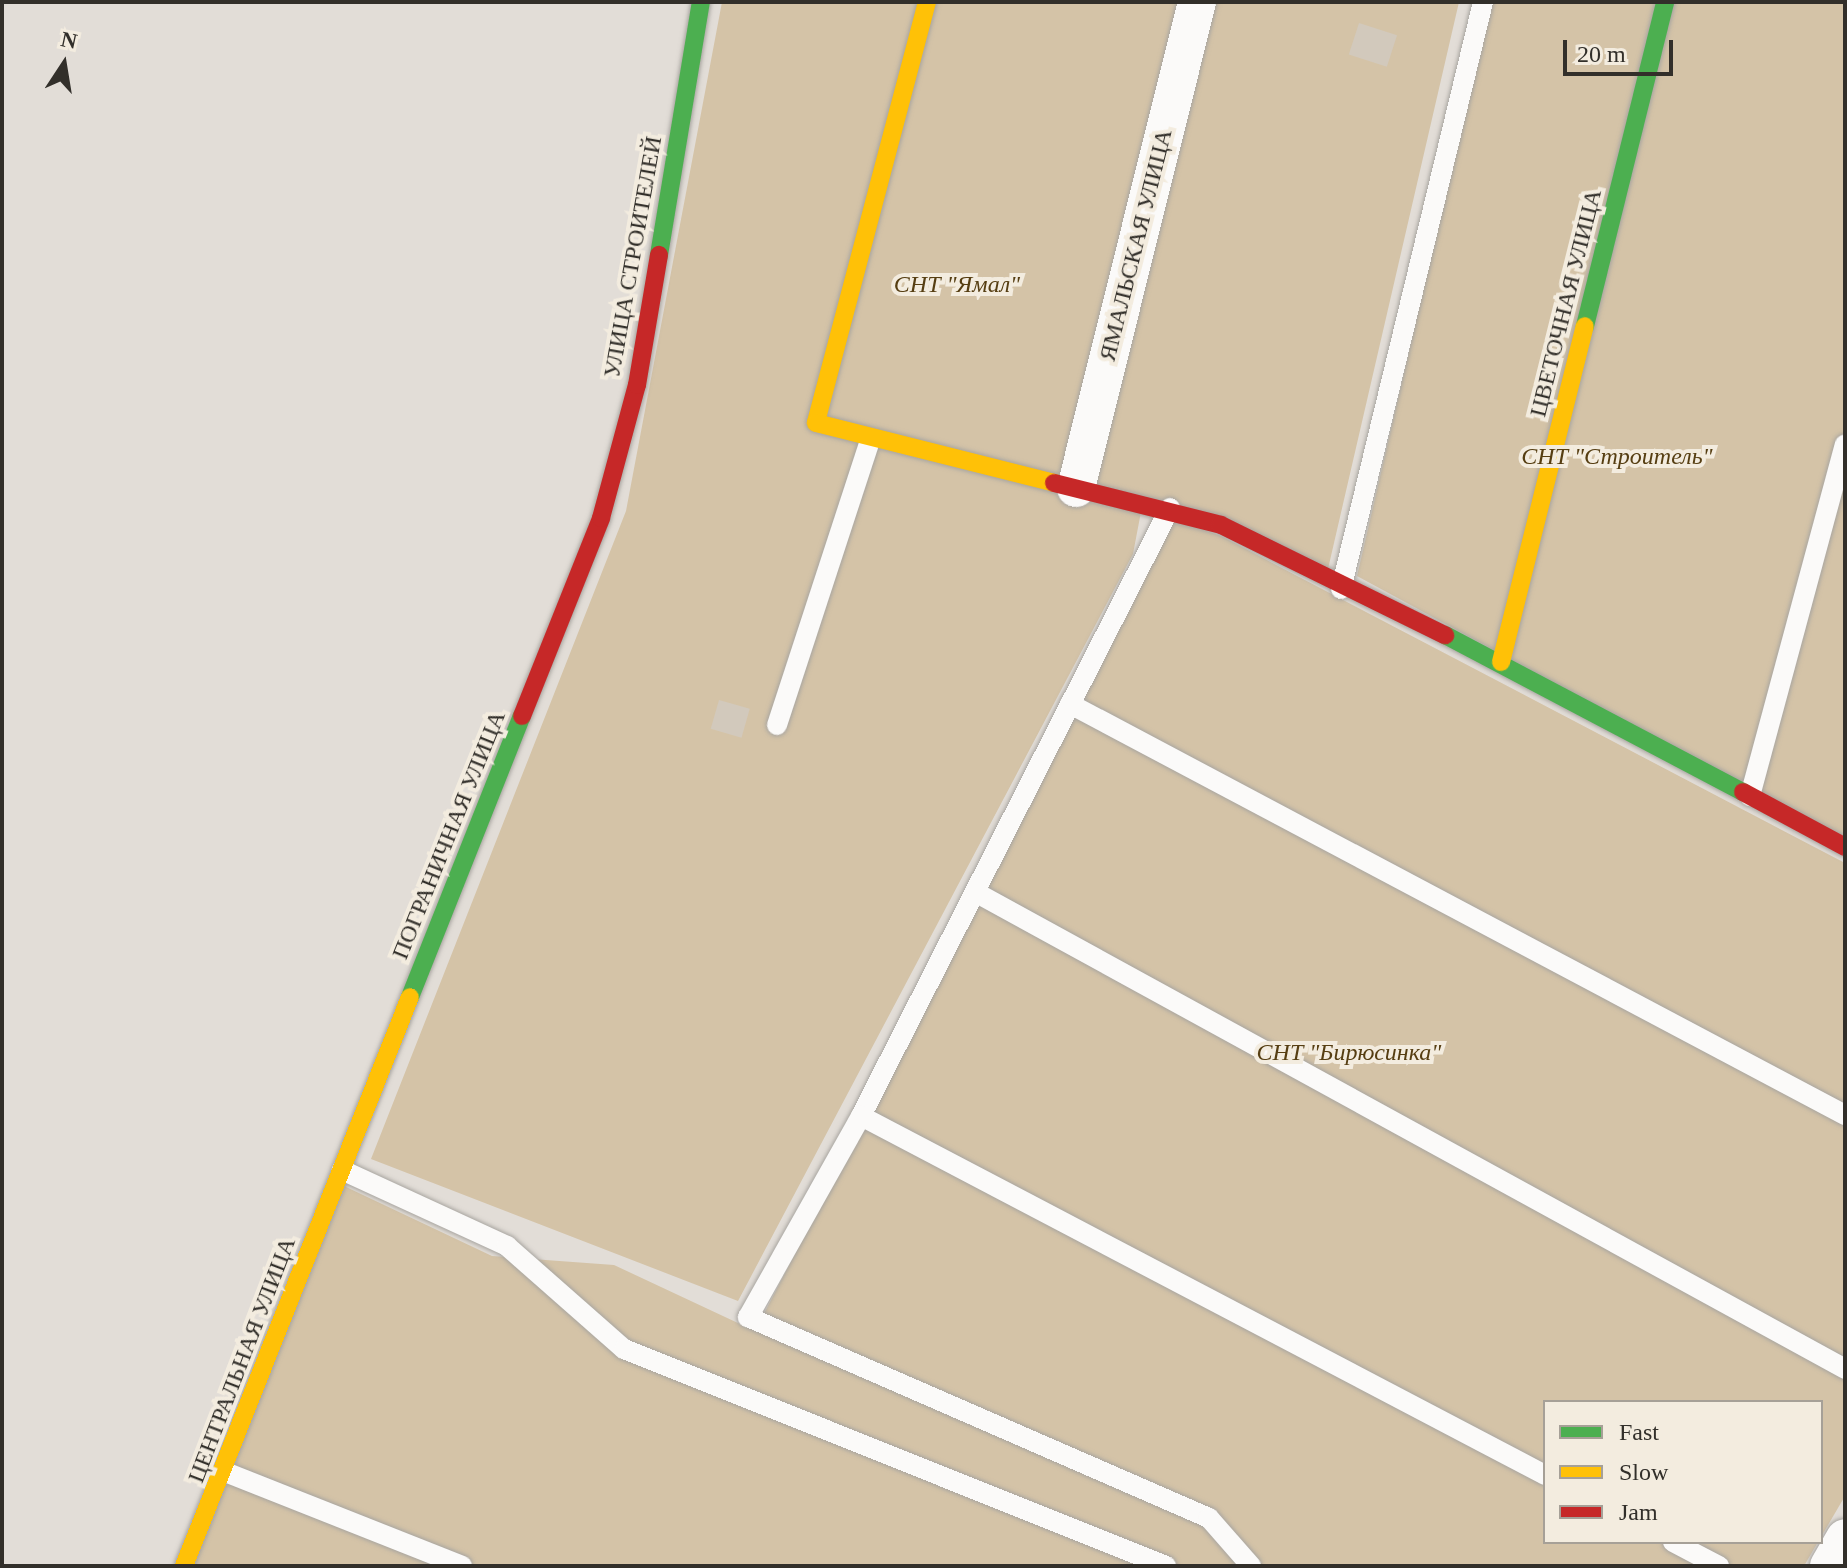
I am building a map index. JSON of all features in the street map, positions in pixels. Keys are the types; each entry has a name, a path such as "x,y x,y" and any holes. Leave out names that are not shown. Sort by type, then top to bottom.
{"street":[{"name":"УЛИЦА СТРОИТЕЛЕЙ","path":"601,518 637,385 701,2"},
{"path":"927,2 816,423 870,441 1170,508 1221,525 1341,589 1501,662 1845,847"},
{"name":"ЯМАЛЬСКАЯ УЛИЦА","path":"1076,488 1197,2"},
{"name":"ЦВЕТОЧНАЯ УЛИЦА","path":"1501,662 1665,2"},
{"name":"ПОГРАНИЧНАЯ УЛИЦА","path":"342,1170 601,518"},
{"name":"ЦЕНТРАЛЬНАЯ УЛИЦА","path":"184,1566 225,1472 342,1170"},
{"path":"1829,1566 1845,1538"}],"lane":[{"path":"1341,589 1483,2"},
{"path":"777,725 870,441"},
{"path":"1750,796 1845,445"},
{"path":"1170,508 861,1116 748,1317 1209,1518 1251,1566"},
{"path":"1070,704 1845,1115"},
{"path":"975,892 1845,1369"},
{"path":"861,1116 1543,1474"},
{"path":"342,1170 507,1246 624,1349 1166,1566"},
{"path":"225,1472 462,1566"},
{"path":"1677,1544 1719,1566"}],"green space":[{"name":"СНТ \"Ямал\"","path":"722,2 1459,2 1328,569 1144,496 1133,554 738,1301 371,1159 626,511"},
{"name":"СНТ \"Строитель\"","path":"1490,2 1845,2 1845,840 1357,576"},
{"name":"СНТ \"Бирюсинка\"","path":"1175,520 1221,536 1845,863 1845,1496 1823,1534 1823,1400 1543,1400 1543,1544 1817,1544 1804,1566 186,1566 344,1186 492,1256 614,1265 755,1331"}],"building":[{"path":"1359,23 1397,35 1387,67 1349,54"},
{"path":"719,700 750,709 741,738 711,729"}],"traffic: fast":[{"path":"659,255 701,2"},
{"path":"1585,326 1665,2"},
{"path":"1445,635 1743,792"},
{"path":"410,997 522,716"}],"traffic: slow":[{"path":"927,2 816,423 1054,483"},
{"path":"1501,662 1585,326"},
{"path":"184,1566 410,997"}],"traffic: jam":[{"path":"522,716 601,518 637,385 659,255"},
{"path":"1054,483 1221,525 1445,635"},
{"path":"1743,792 1845,847"}]}
